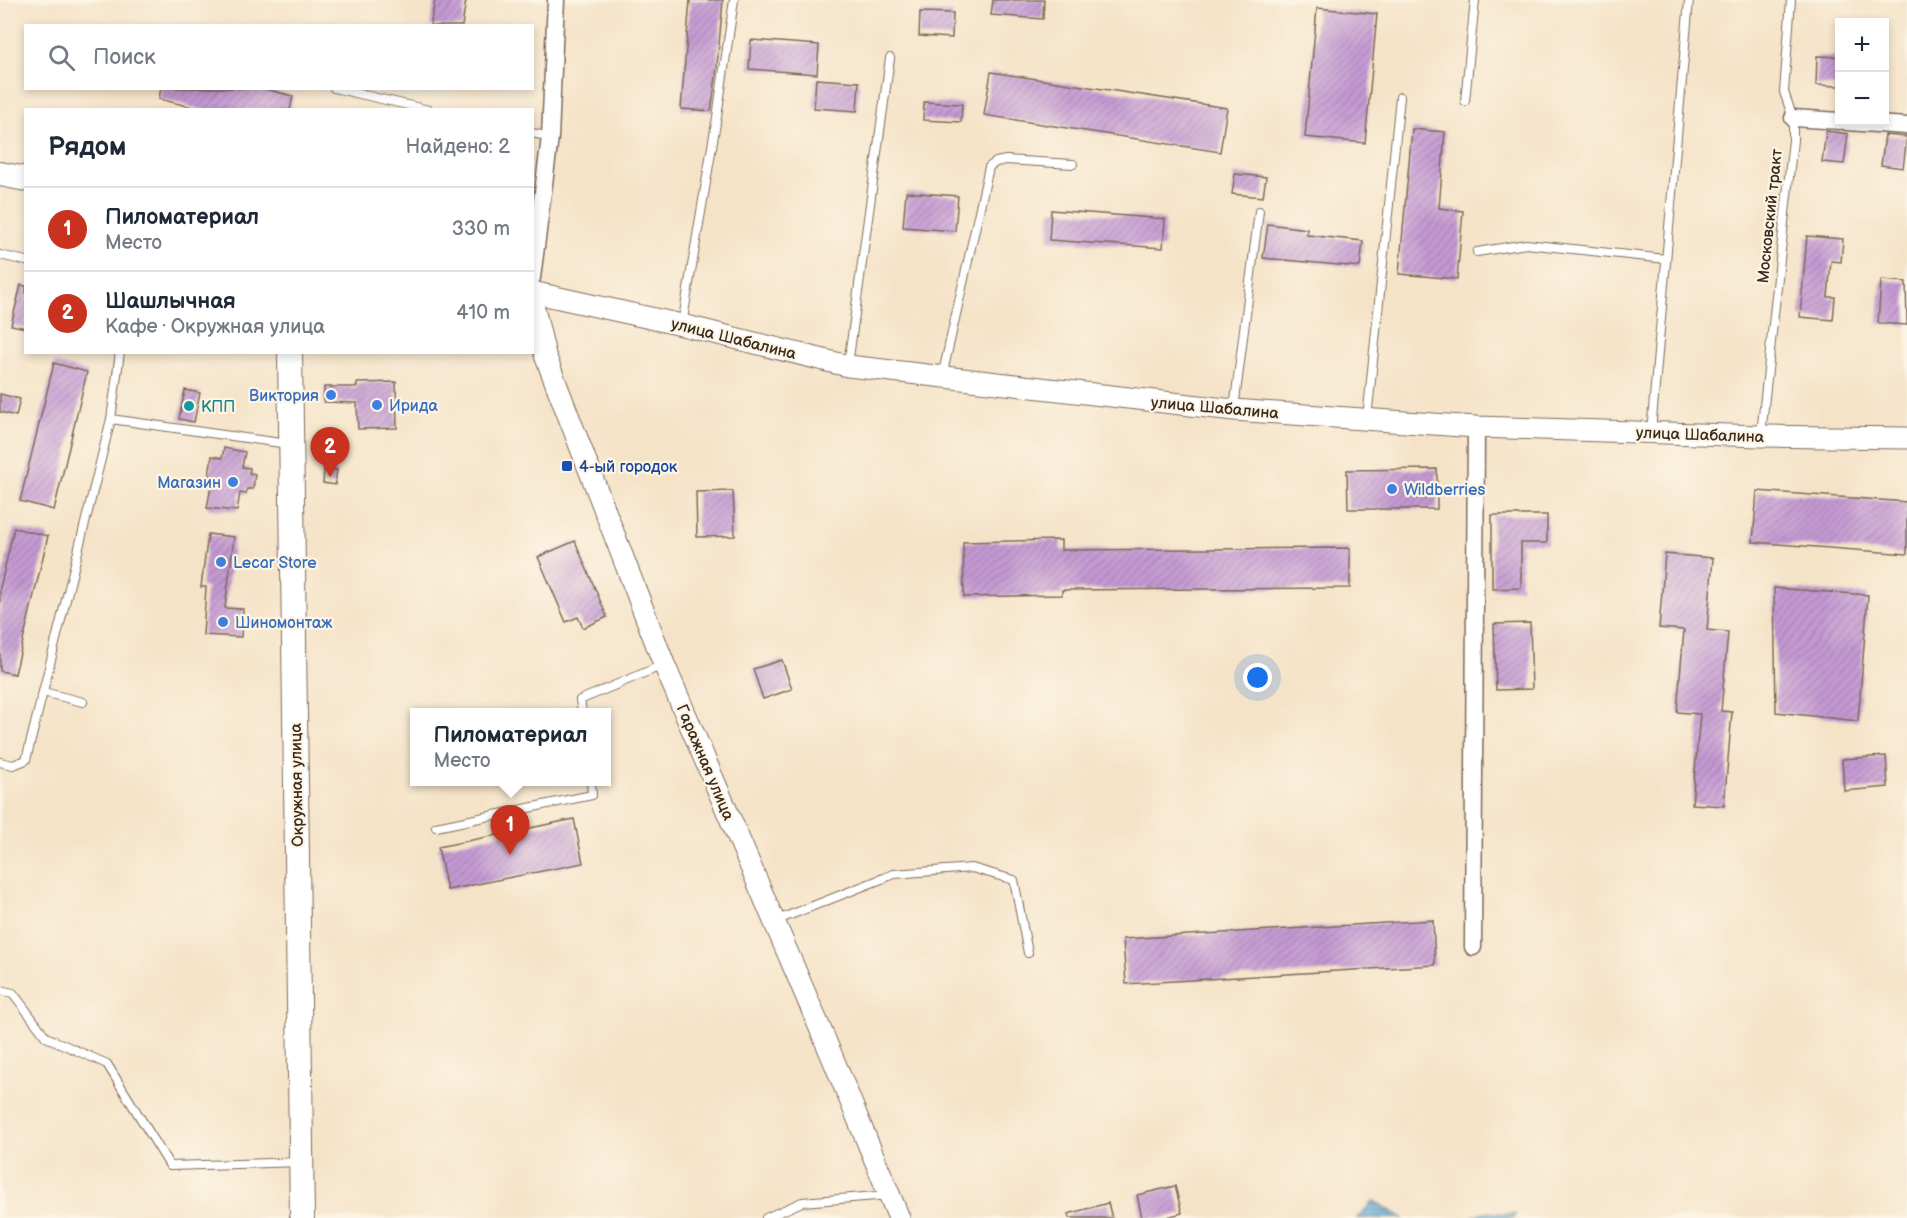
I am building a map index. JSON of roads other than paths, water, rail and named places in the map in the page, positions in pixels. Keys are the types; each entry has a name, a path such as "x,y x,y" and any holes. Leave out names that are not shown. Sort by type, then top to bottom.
{"main road":[{"path":"0,174 24,179"},
{"name":"Окружная улица","path":"290,354 302,1218"}],"street":[{"path":"534,262 550,137 556,0"},
{"path":"1793,118 1835,121"},
{"path":"1889,125 1907,126"},
{"name":"улица Шабалина","path":"534,292 682,325 848,366 1234,410 1476,427 1907,438"},
{"name":"Гаражная улица","path":"534,308 545,355 664,664 899,1218"},
{"path":"1473,947 1476,427"}],"lane":[{"path":"682,325 734,0"},
{"path":"1465,101 1475,0"},
{"path":"1651,433 1689,0"},
{"name":"Московский тракт","path":"1761,436 1792,140 1793,118 1784,92 1791,0"},
{"path":"848,366 890,58"},
{"path":"343,90 420,108"},
{"path":"1367,419 1400,97"},
{"path":"534,133 550,137"},
{"path":"942,378 988,167 1006,160 1073,164"},
{"path":"1234,410 1259,211"},
{"path":"1477,252 1526,244 1666,259"},
{"path":"0,255 24,261"},
{"path":"0,762 13,765 26,760 111,419 120,354"},
{"path":"111,419 291,445"},
{"path":"581,708 580,700 664,664"},
{"path":"43,692 83,702"},
{"path":"436,827 592,795 591,786"},
{"path":"774,922 894,873 972,868 1014,880 1028,953"},
{"path":"0,990 13,993 46,1037 107,1064 170,1166 301,1162"},
{"path":"766,1218 802,1202 889,1195"}],"water":[{"path":"1374,1201 1403,1218 1357,1218"},
{"path":"1482,1212 1515,1214 1514,1218 1471,1218"}],"place":[{"name":"Виктория","path":"331,395"},
{"name":"Ирида","path":"377,405"},
{"name":"КПП","path":"189,406"},
{"name":"4-ый городок","path":"567,466"},
{"name":"Шашлычная","path":"330,477"},
{"name":"Магазин","path":"233,482"},
{"name":"Wildberries","path":"1392,489"},
{"name":"Lecar Store","path":"221,562"},
{"name":"Шиномонтаж","path":"223,622"},
{"name":"Пиломатериал","path":"510,855"}]}
